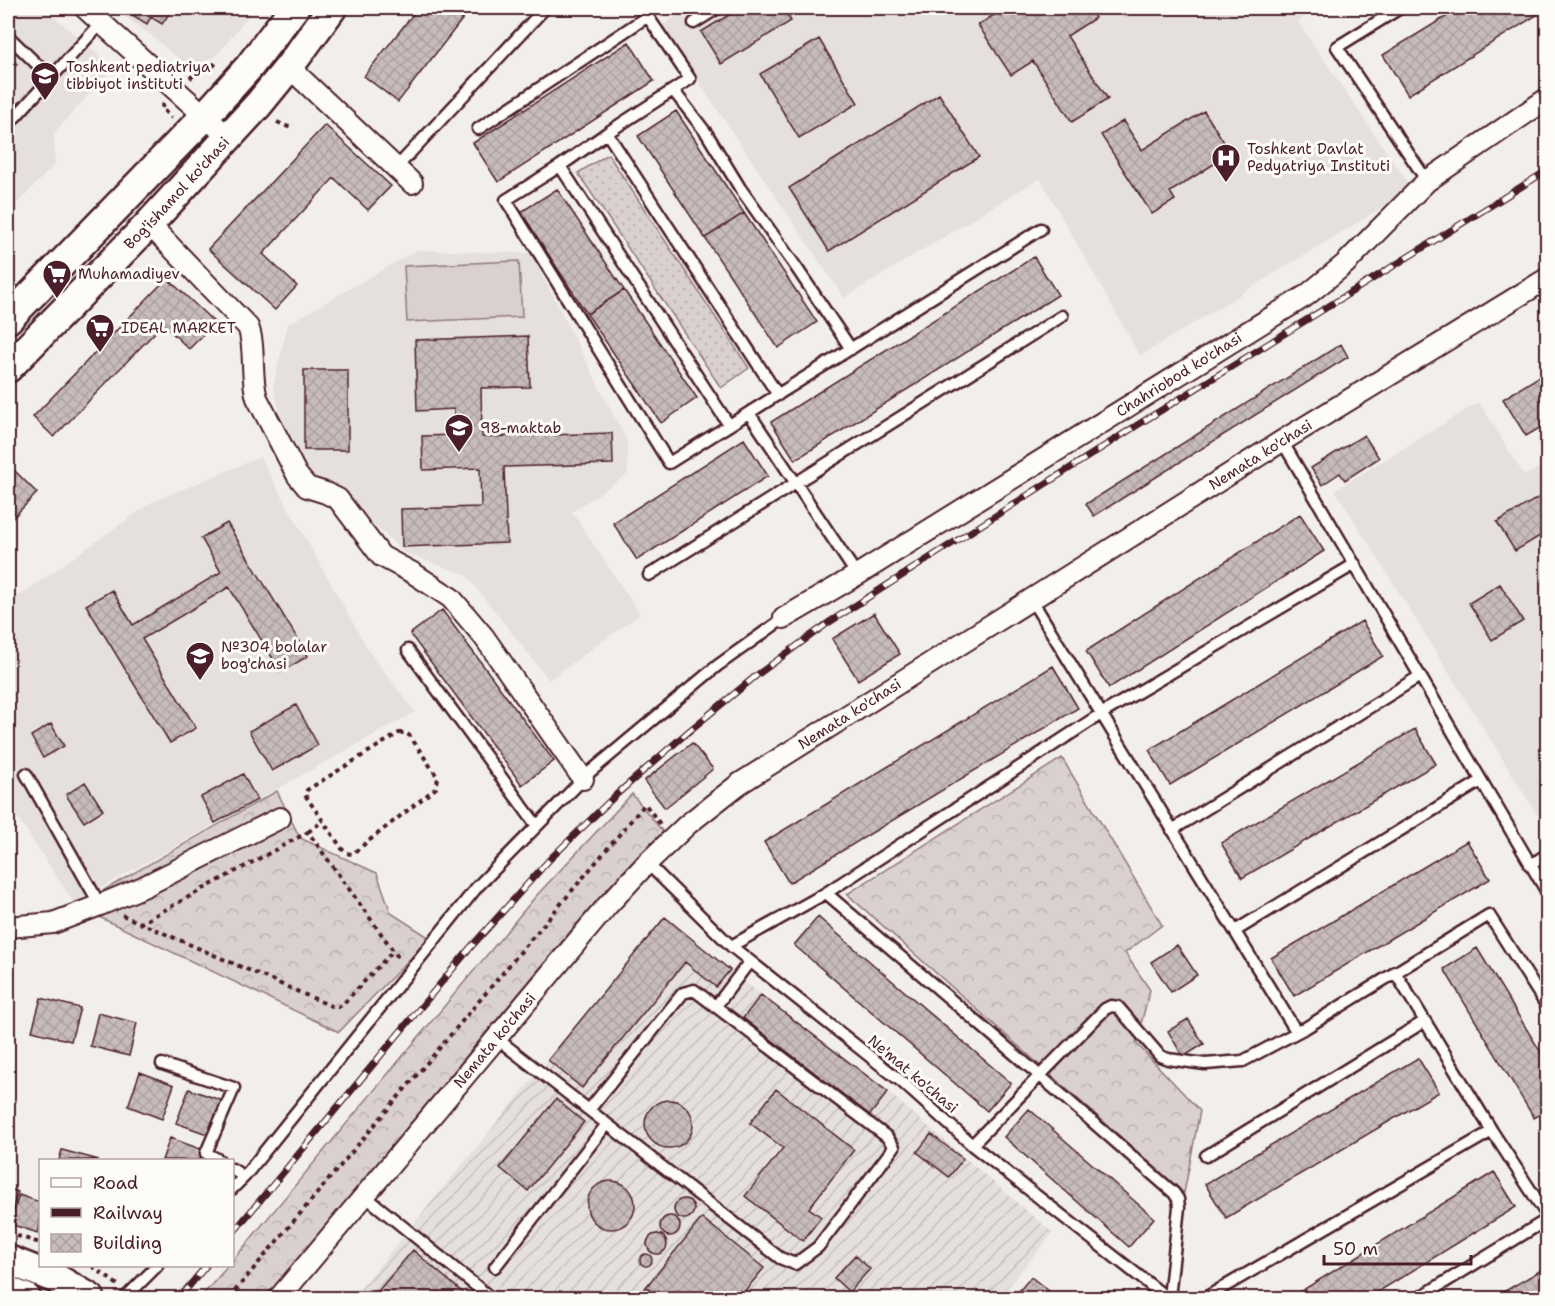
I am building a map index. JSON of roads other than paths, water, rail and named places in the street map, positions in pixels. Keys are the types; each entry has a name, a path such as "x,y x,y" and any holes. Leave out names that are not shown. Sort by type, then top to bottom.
{"main road":[{"name":"Bog'ishamol ko'chasi","path":"8,319 205,116 249,67 294,8"},
{"name":"Bog'ishamol ko'chasi","path":"8,368 149,224 258,105 332,8"},
{"path":"8,1260 57,1279 90,1299"},
{"path":"8,1291 26,1299"}],"street":[{"path":"85,8 228,137"},
{"path":"289,67 412,183"},
{"name":"Chahriobod ko'chasi","path":"784,618 1307,295 1344,264 1427,180 1548,98"},
{"path":"149,224 248,327 251,336 254,389 297,475 307,487 326,493 338,500 381,556 413,573 451,598 484,637 583,779"},
{"name":"Nemata ko'chasi","path":"279,1299 607,906 688,824 740,784 1031,599 1282,441 1548,278"},
{"path":"8,927 53,923 100,905 143,887 280,818"}],"lane":[{"path":"396,168 545,8"},
{"path":"694,23 718,8"},
{"path":"1400,8 1337,48 1427,180"},
{"path":"478,129 645,12 690,79 506,200 669,463 1041,229"},
{"path":"8,125 101,23"},
{"path":"8,36 51,78"},
{"path":"673,90 707,134 740,188 850,349"},
{"path":"607,133 778,394"},
{"path":"560,166 729,425"},
{"path":"649,575 1062,316"},
{"path":"749,412 857,575"},
{"path":"1282,441 1548,894"},
{"path":"731,946 826,893 1101,714 1355,564"},
{"path":"1031,599 1296,1031 1307,1027"},
{"path":"234,1187 477,887 583,779 717,666 784,618"},
{"path":"408,650 537,826"},
{"path":"1172,830 1420,676"},
{"path":"26,774 100,905"},
{"path":"1235,931 1481,781"},
{"path":"1530,865 1548,855"},
{"name":"Ne'mat ko'chasi","path":"647,863 731,946 902,1082 972,1145 1168,1299"},
{"path":"826,893 1174,1193 1179,1207 1168,1299"},
{"path":"972,1145 1039,1075 1105,1009 1111,1006 1118,1007 1160,1056 1205,1064 1243,1061 1307,1027 1489,915 1548,1008"},
{"path":"716,1006 750,961"},
{"path":"1395,972 1548,1218 1419,1299"},
{"path":"496,1038 780,1258 795,1264 818,1246 894,1146 886,1137 694,990 683,993 589,1110"},
{"path":"1206,1156 1425,1021"},
{"path":"162,1065 234,1088 206,1153 216,1159"},
{"path":"495,1267 606,1124"},
{"path":"1204,1299 1492,1131"},
{"path":"234,1170 244,1177"},
{"path":"365,1196 491,1299"},
{"path":"128,1296 157,1267"}],"railway":[{"path":"234,1232 470,948 550,859 617,794 757,675 828,623 1139,424 1548,170"},
{"path":"179,1298 205,1267"}],"place":[{"name":"Toshkent pediatriya tibbiyot instituti","path":"45,102"},
{"name":"Toshkent Davlat Pedyatriya Instituti","path":"1226,184"},
{"name":"Muhamadiyev","path":"57,300"},
{"name":"IDEAL MARKET","path":"100,354"},
{"name":"98-maktab","path":"459,454"},
{"name":"№304 bolalar bog'chasi","path":"200,682"}]}
